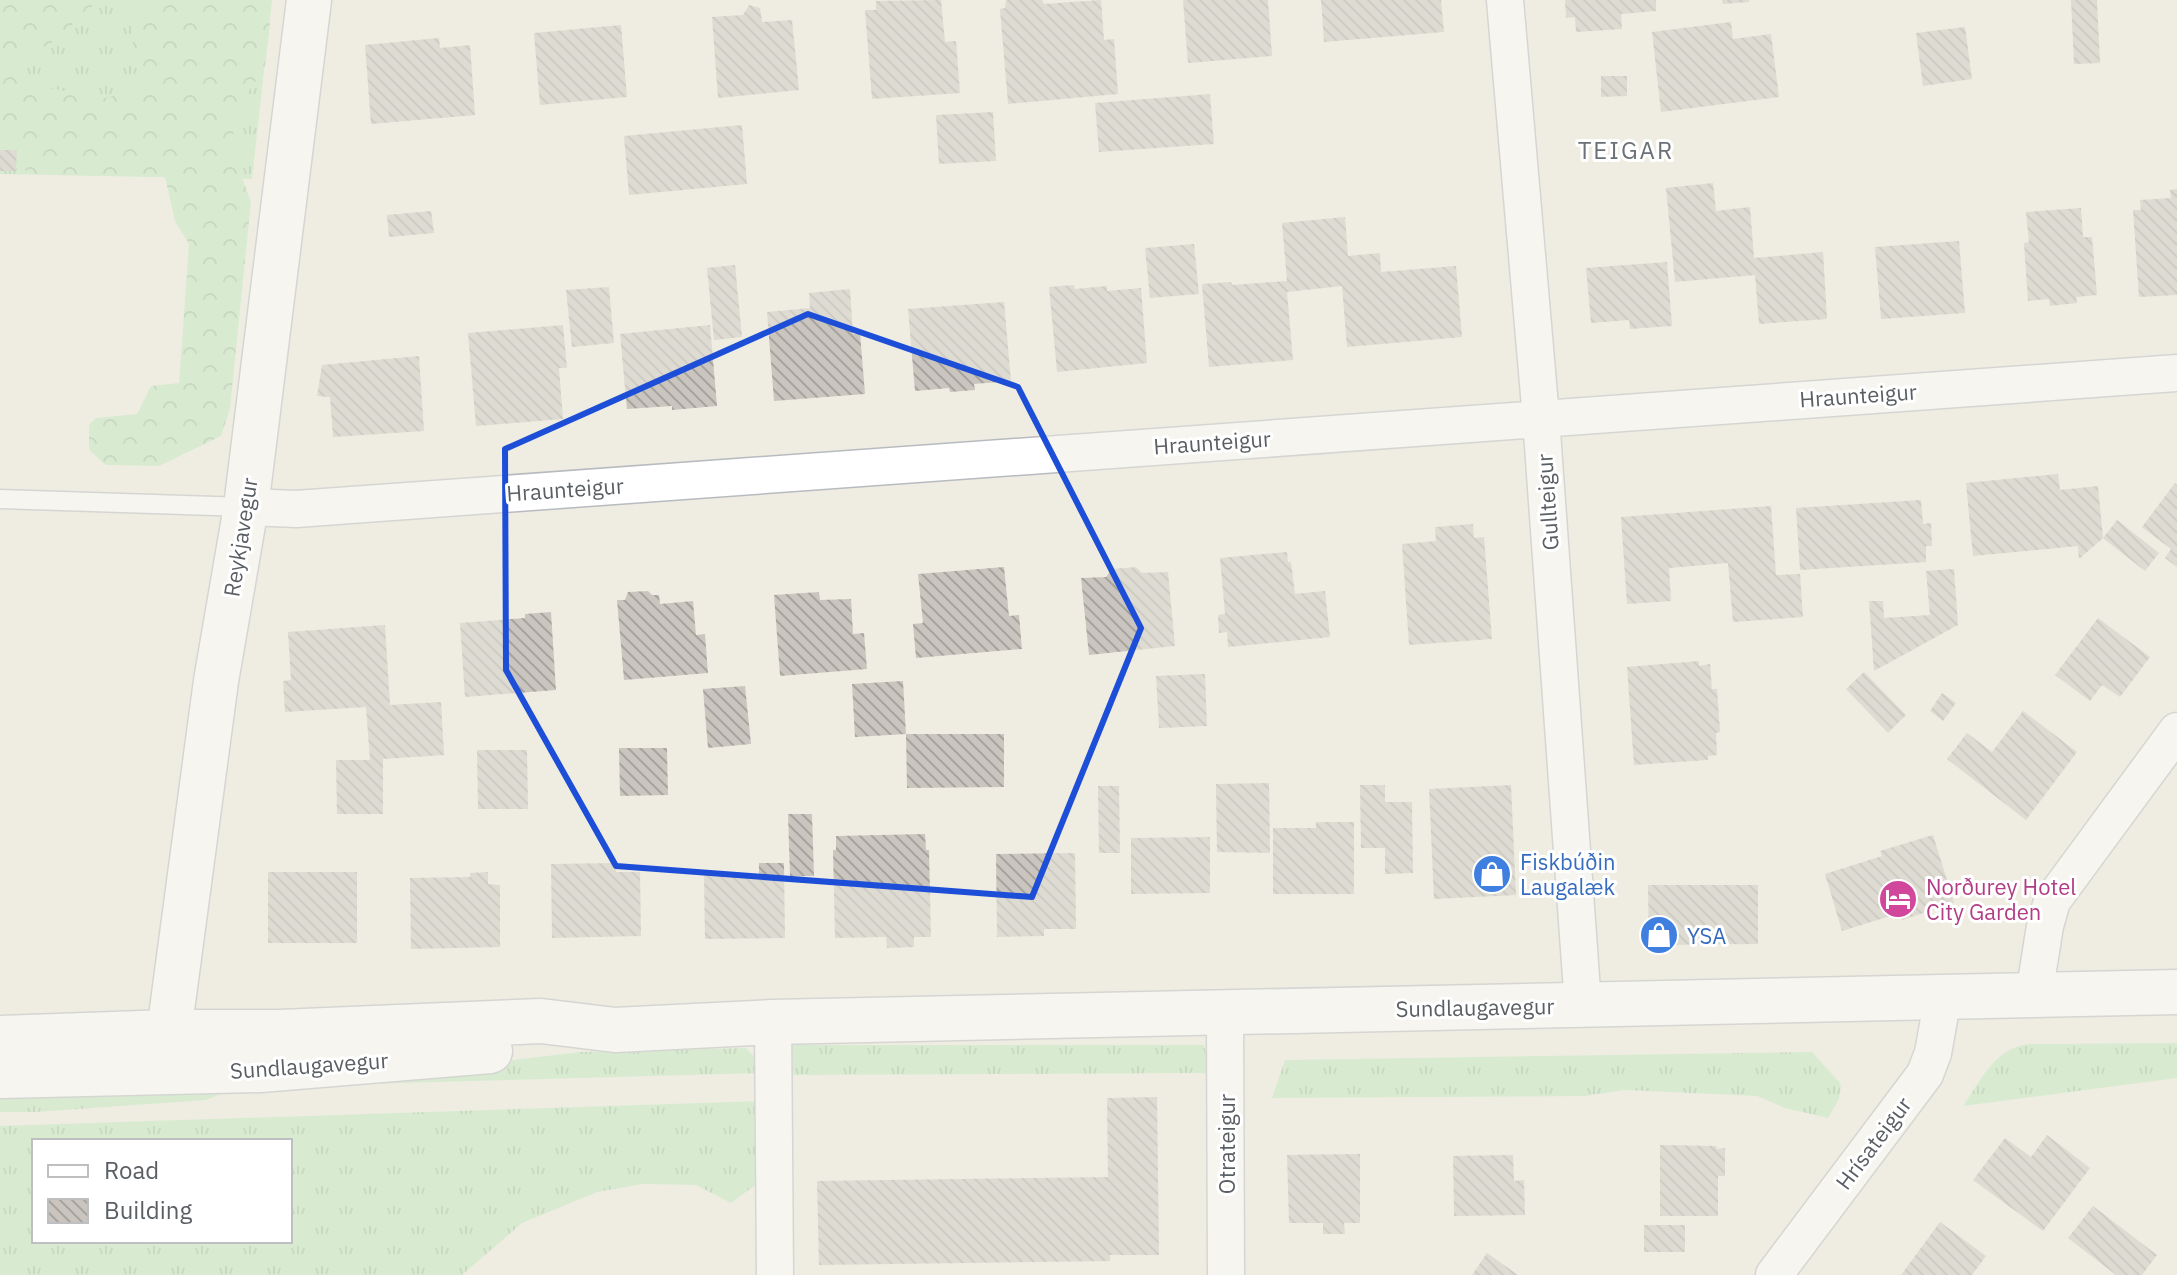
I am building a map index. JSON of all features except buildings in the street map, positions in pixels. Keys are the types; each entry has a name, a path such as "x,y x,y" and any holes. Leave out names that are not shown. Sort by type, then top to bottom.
{"street":[{"name":"Reykjavegur","path":"170,1052 216,681 246,507 309,0"},
{"name":"Gullteigur","path":"1505,0 1541,418 1583,1005"},
{"name":"Hraunteigur","path":"246,507 296,509 2177,373"},
{"path":"2034,995 2052,901 2177,731"},
{"name":"Sundlaugavegur","path":"0,1076 170,1052 280,1032 541,1021 615,1030 773,1022 2177,992"},
{"name":"Hrísateigur","path":"1774,1275 1925,1074 1933,1053 1943,997"},
{"name":"Otrateigur","path":"1225,1012 1226,1275"},
{"path":"773,1022 775,1275"},
{"name":"Sundlaugavegur","path":"0,1038 170,1052"}],"lane":[{"path":"0,499 246,507"}],"highlighted area":[{"path":"808,314 1018,387 1141,628 1032,897 616,866 506,670 505,449"}],"green space":[{"path":"0,0 272,0 252,179 0,174"},
{"path":"0,0 96,0 48,46 15,53 14,73 48,88 106,98 140,88 131,29 138,7 196,2 256,5 270,24 265,66 234,114 233,153 251,202 230,408 221,436 159,466 106,465 89,450 89,425 96,418 137,414 151,386 179,383 189,244 175,221 165,177 26,174 20,141 0,135"},
{"path":"2177,1043 2177,1078 1963,1106 1990,1067 2016,1047 2028,1044"},
{"path":"792,1045 1204,1045 1210,1073 793,1075"},
{"path":"746,1048 758,1060 762,1073 287,1086 581,1052"},
{"path":"1812,1052 1841,1084 1839,1099 1828,1118 1785,1108 1757,1096 1624,1090 1585,1096 1272,1098 1285,1060"},
{"path":"246,1084 206,1100 0,1112 0,1098"},
{"path":"761,1101 769,1175 731,1203 696,1185 643,1184 597,1192 522,1223 462,1275 0,1275 0,1126"}],"place":[{"name":"Fiskbúðin Laugalæk","path":"1492,874"},
{"name":"Norðurey Hotel City Garden","path":"1898,899"},
{"name":"YSA","path":"1659,935"}],"district":[{"name":"TEIGAR","path":"1626,150"}]}
